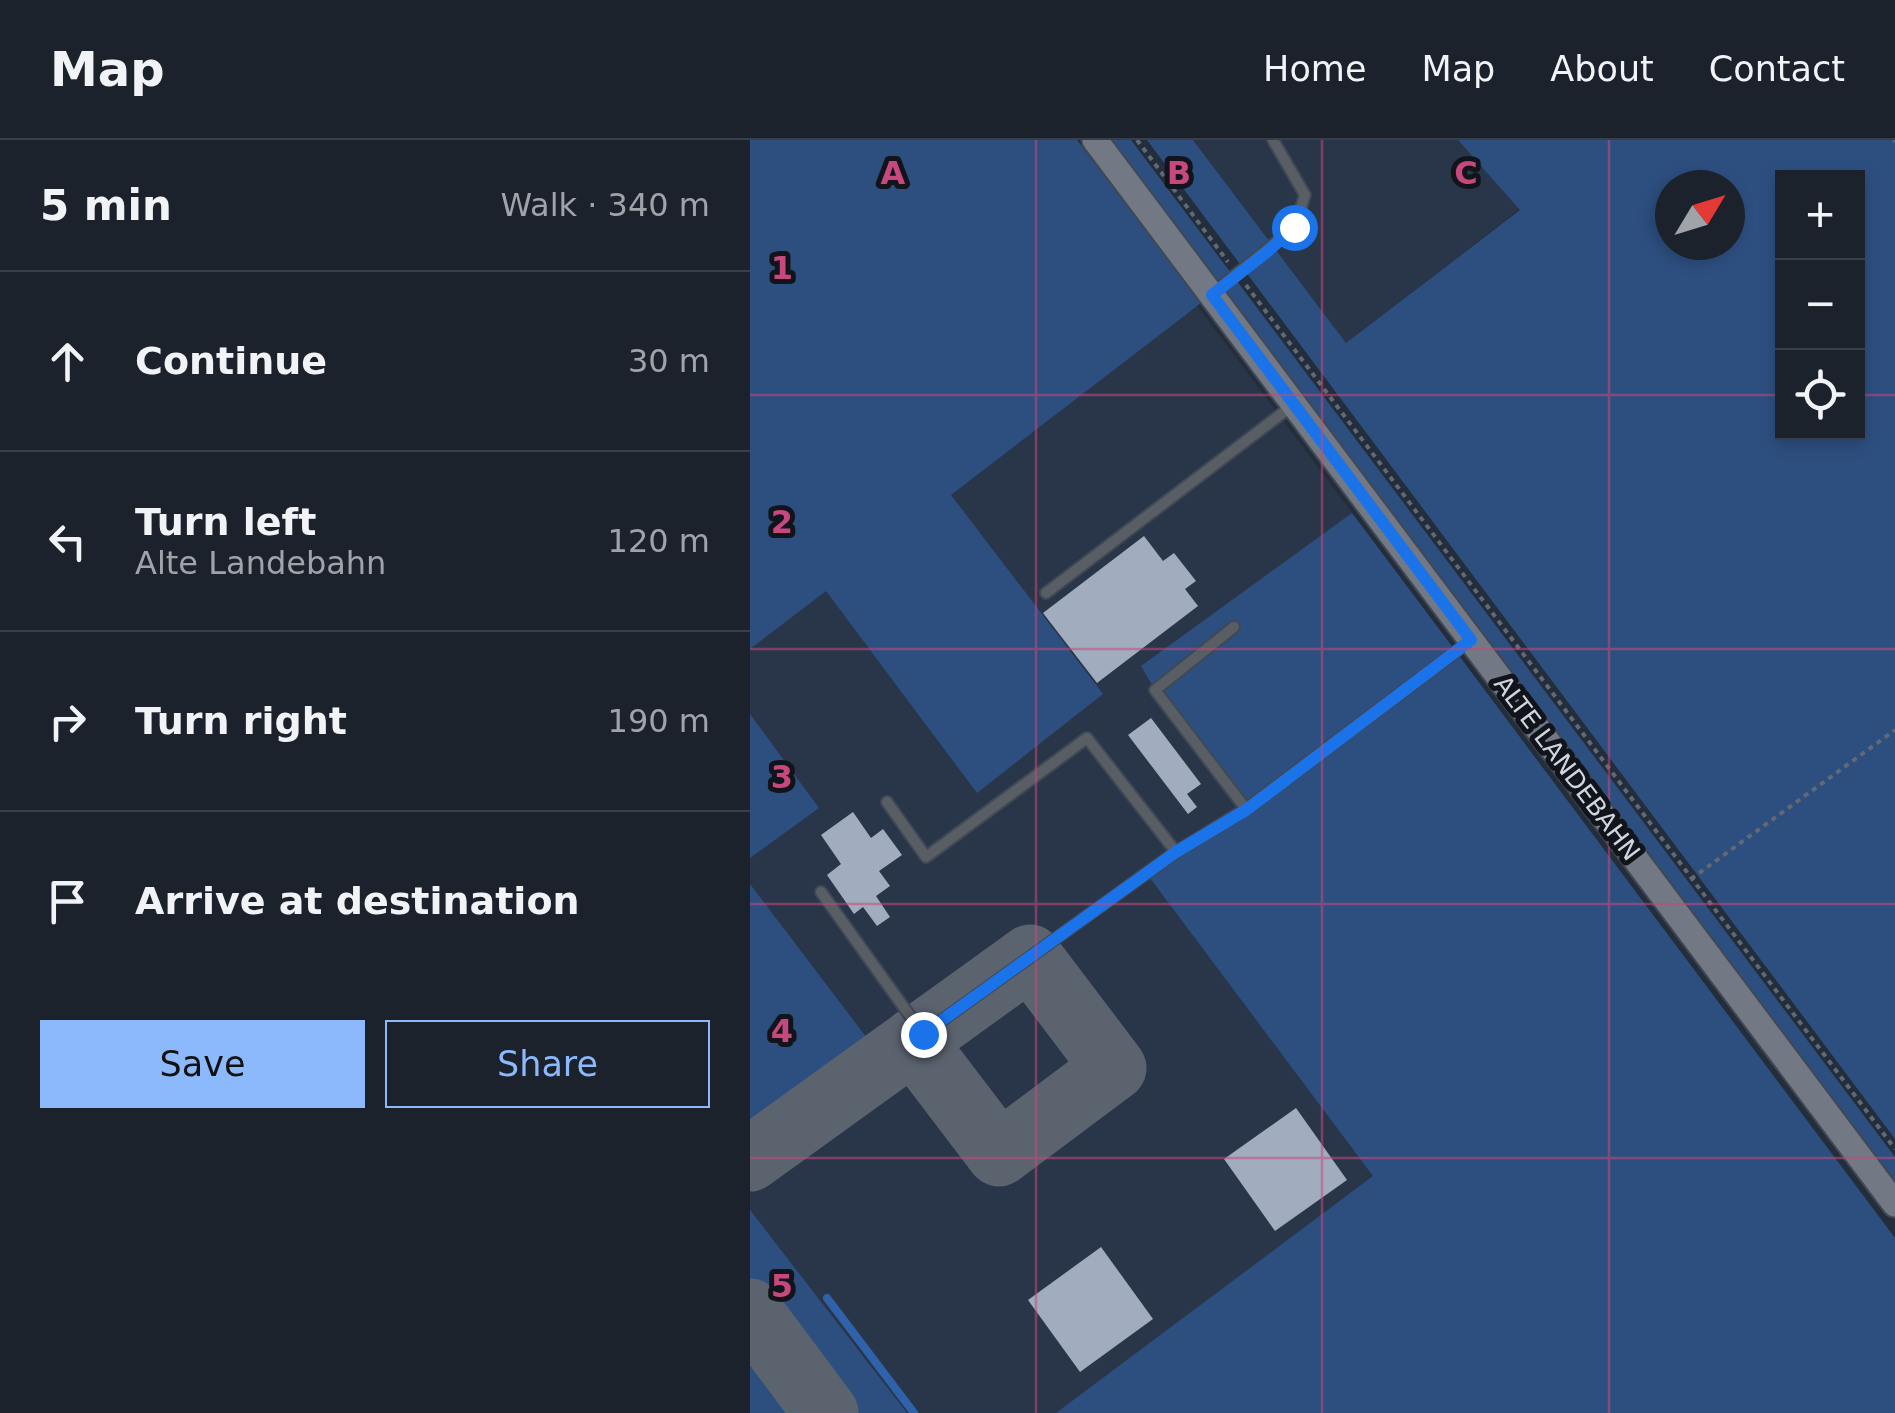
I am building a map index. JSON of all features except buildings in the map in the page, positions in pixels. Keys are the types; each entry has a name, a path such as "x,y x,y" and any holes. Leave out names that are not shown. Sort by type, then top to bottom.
{"main road":[{"name":"ALTE LANDEBAHN","path":"1095,140 1895,1204"}],"lane":[{"path":"1212,295 1294,227 1305,195 1273,140"},
{"path":"1046,593 1294,404"},
{"path":"1234,627 1154,690 1246,810"},
{"path":"821,892 923,1034 1176,852 1246,810 1471,640"},
{"path":"887,802 926,857 1087,738 1176,852"}],"path":[{"path":"1137,140 1895,1149"},
{"path":"1691,878 1895,730"}],"shaded area":[{"path":"750,140 1073,140 1895,1238 1895,1413 750,1413"},
{"path":"750,140 1077,140 1201,303 951,495 1103,694 977,793 826,591 750,649"},
{"path":"1111,140 1131,140 1895,1157 1895,1182"},
{"path":"1147,140 1193,140 1346,343 1520,210 1458,140 1895,140 1895,1139"},
{"path":"1193,140 1458,140 1520,209 1346,343"},
{"path":"1352,513 1895,1238 1895,1413 1056,1413 1373,1176 1147,874 1246,809 1141,666"},
{"path":"750,714 819,808 750,858"},
{"path":"750,884 873,1046 750,1136"},
{"path":"750,1210 907,1413 750,1413"}],"waterway":[{"path":"827,1298 914,1413"}],"taxiway":[{"path":"750,1159 855,1083 890,1058 925,1033 960,1007 1030,957 1114,1068 999,1154 913,1041"},
{"path":"750,1311 826,1413"}],"route":[{"path":"923,1034 1176,852 1246,810 1471,640 1212,295 1294,227"}]}
